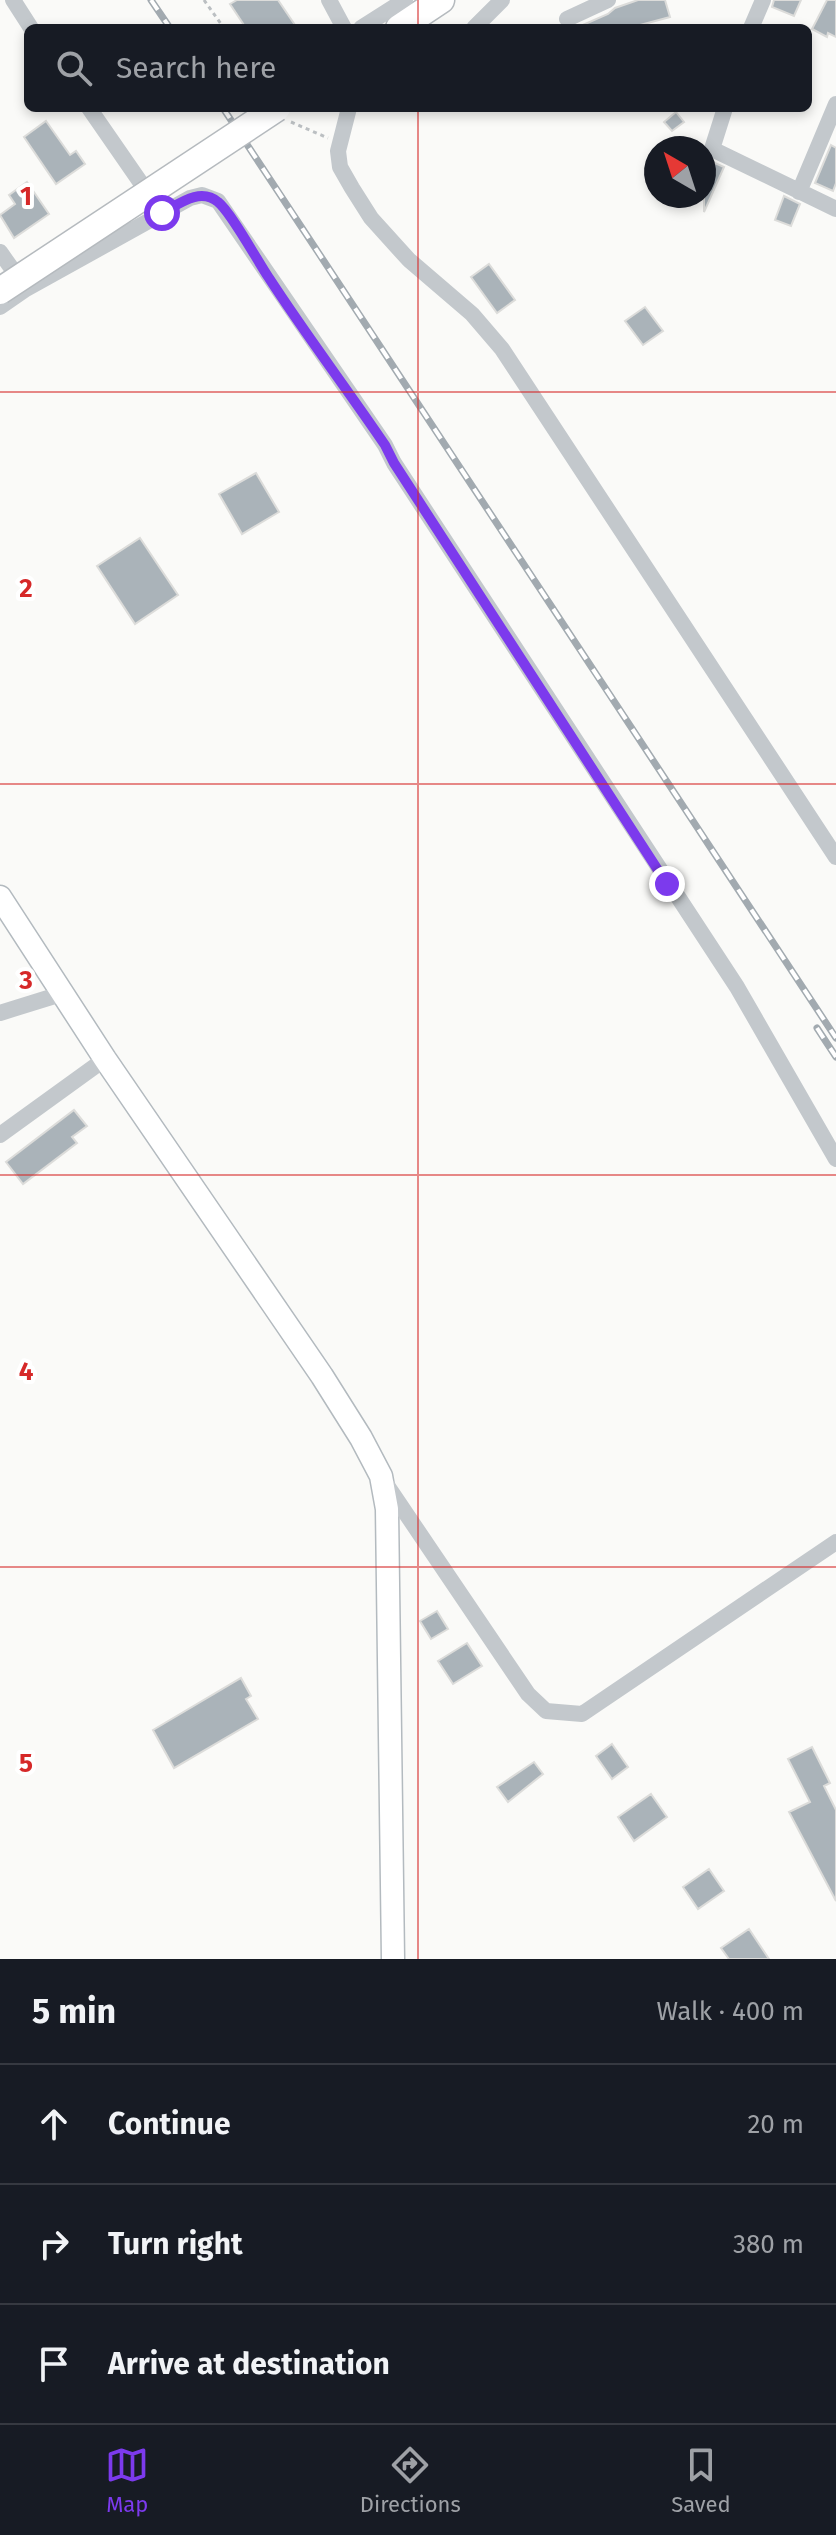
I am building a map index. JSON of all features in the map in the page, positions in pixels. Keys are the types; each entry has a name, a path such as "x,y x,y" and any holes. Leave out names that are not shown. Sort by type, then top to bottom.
{"main road":[{"path":"405,24 441,0"},
{"path":"13,290 282,114"},
{"path":"0,897 61,994 322,1376 381,1476 387,1509 393,1959"}],"street":[{"path":"13,0 28,24"},
{"path":"329,0 342,24"},
{"path":"367,24 405,0"},
{"path":"478,24 502,0"},
{"path":"567,19 608,0"},
{"path":"753,24 763,0"},
{"path":"799,192 836,104"},
{"path":"92,112 162,213"},
{"path":"352,112 339,141 340,167 371,218 409,260 472,314 502,349 836,857"},
{"path":"724,112 712,149 836,209"},
{"path":"0,307 13,290 190,198 202,195 218,201 385,445 737,987 836,1159"},
{"path":"0,252 13,290"},
{"path":"0,1013 61,994"},
{"path":"0,1135 105,1059"},
{"path":"381,1476 528,1694 546,1711 582,1714 836,1542"}],"path":[{"path":"204,0 221,24"},
{"path":"282,114 308,131 339,141"}],"building":[{"path":"237,0 278,0 294,24 243,24 230,4"},
{"path":"638,0 665,0 670,17 644,24 585,24"},
{"path":"774,0 801,0 794,16 772,7"},
{"path":"827,0 836,0 836,37 828,33 827,37 812,29"},
{"path":"676,112 684,122 672,131 664,122"},
{"path":"46,121 70,155 76,151 85,164 56,184 24,137"},
{"path":"831,145 836,148 836,183 833,191 815,183"},
{"path":"716,164 724,167 716,185"},
{"path":"27,182 49,214 14,238 0,215 15,204 9,195"},
{"path":"784,196 800,204 791,226 775,220"},
{"path":"489,264 515,300 497,313 471,277"},
{"path":"645,307 663,331 643,345 625,321"},
{"path":"256,473 279,512 242,534 219,494"},
{"path":"140,538 178,595 135,624 97,566"},
{"path":"74,1110 87,1126 72,1137 77,1143 23,1184 6,1162"},
{"path":"437,1611 448,1629 431,1639 420,1621"},
{"path":"467,1643 482,1666 453,1684 438,1661"},
{"path":"241,1678 251,1696 246,1699 258,1719 174,1768 153,1730"},
{"path":"612,1744 628,1767 612,1779 596,1756"},
{"path":"812,1747 830,1783 824,1786 836,1810 836,1901 789,1812 810,1802 788,1759"},
{"path":"534,1762 543,1774 508,1802 497,1787"},
{"path":"651,1794 667,1817 634,1841 618,1817"},
{"path":"709,1869 724,1891 698,1909 683,1887"},
{"path":"749,1929 769,1959 729,1959 721,1948"}],"railway":[{"path":"151,0 167,24"},
{"path":"226,112 836,1038"},
{"path":"817,1028 836,1057"}],"route":[{"path":"162,213 202,195 218,201 385,445 667,884"}]}
